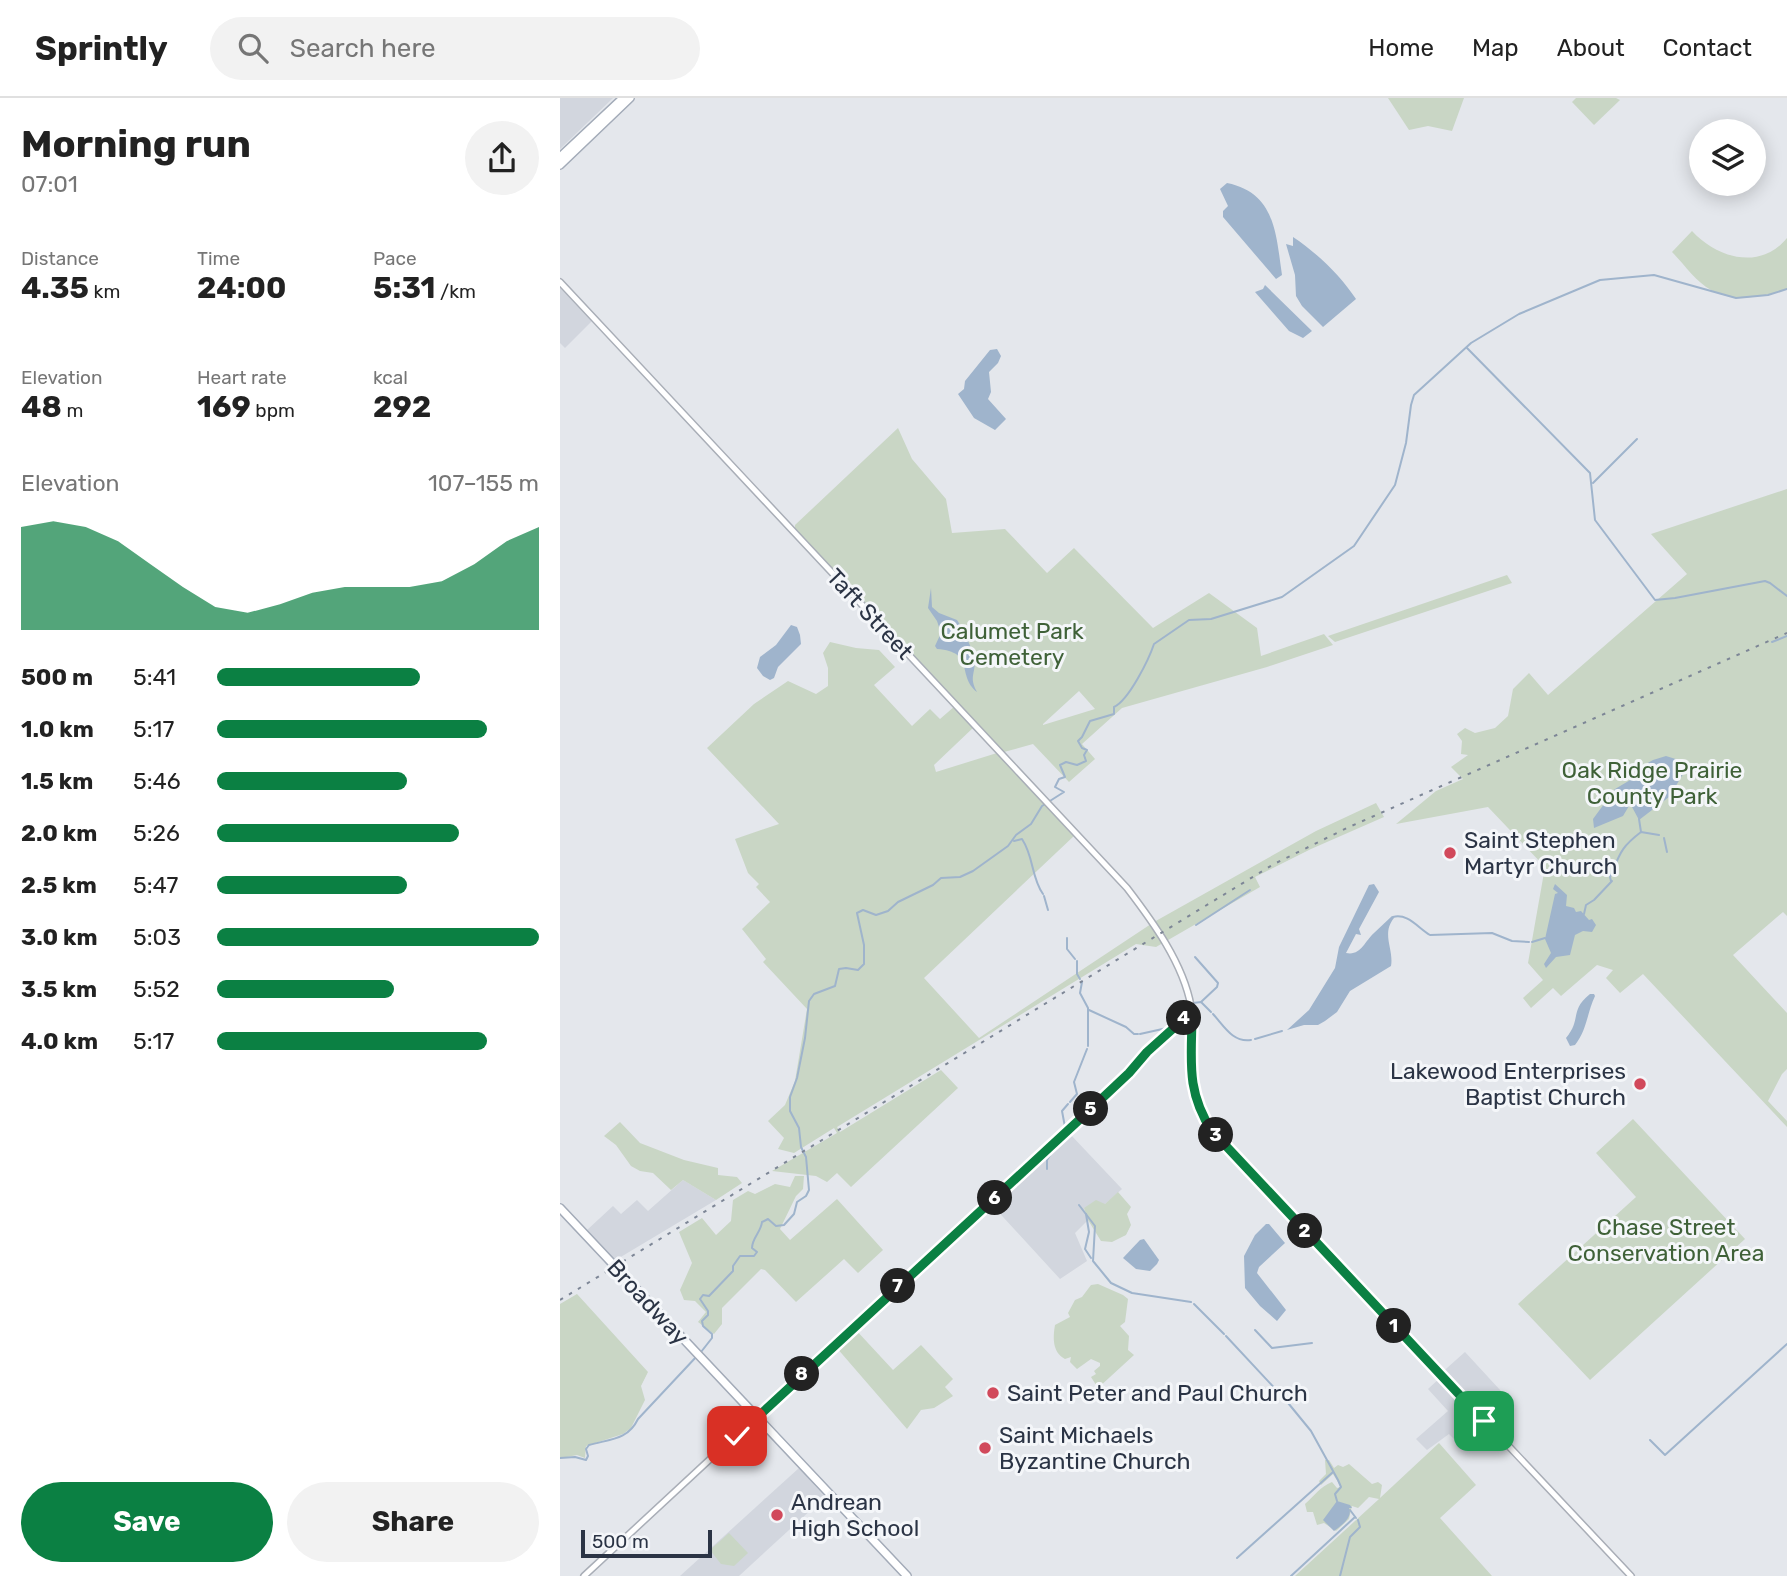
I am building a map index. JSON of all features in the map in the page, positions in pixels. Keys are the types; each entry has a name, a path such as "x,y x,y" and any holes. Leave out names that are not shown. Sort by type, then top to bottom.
{"main road":[{"path":"560,157 620,103 630,98"},
{"path":"560,165 620,103"},
{"name":"Taft Street","path":"560,282 1137,902 1181,974 1192,1010 1190,1070 1193,1089 1205,1120 1221,1142 1631,1576"},
{"path":"584,1576 1078,1121 1192,1010"},
{"path":"1183,1018 1192,1021"},
{"name":"Broadway","path":"560,1208 905,1576"}],"shaded area":[{"path":"560,98 613,98 560,149"},
{"path":"560,287 592,321 565,348 560,343"},
{"path":"1070,1134 1122,1189 1104,1205 1084,1208 1088,1220 1075,1233 1087,1261 1060,1279 992,1205"},
{"path":"683,1180 716,1200 614,1261 586,1231 613,1206 621,1214 637,1200 648,1211"},
{"path":"1465,1352 1512,1403 1490,1425 1485,1422 1461,1446 1449,1434 1427,1450 1416,1439 1448,1411 1428,1389 1440,1378 1438,1376"},
{"name":"Andrean High School","path":"799,1468 825,1497 739,1576 680,1576"}],"green space":[{"path":"1388,98 1464,98 1452,131 1428,126 1409,130"},
{"path":"1576,98 1620,100 1594,125 1572,102"},
{"path":"1692,231 1714,248 1739,257 1764,255 1787,238 1787,289 1739,298 1720,294 1706,287 1672,252"},
{"name":"Calumet Park Cemetery","path":"898,428 912,459 946,499 952,533 1005,529 1047,573 1074,548 1153,628 1209,593 1257,628 1261,656 1324,634 1333,645 1267,667 1122,708 1082,744 1095,759 1069,782 1033,744 1004,752 795,529 795,525","holes":["1079,691 1095,709 1043,725"]},
{"name":"Oak Ridge Prairie County Park","path":"1787,489 1787,916 1783,912 1733,955 1787,1013 1787,1069 1768,1101 1787,1121 1787,1127 1643,974 1620,993 1606,978 1613,970 1597,965 1561,996 1553,988 1531,1008 1523,998 1543,980 1528,963 1545,867 1488,807 1396,824 1436,791 1463,779 1451,767 1468,755 1461,754 1462,741 1457,734 1465,728 1475,733 1495,728 1508,716 1513,689 1529,673 1548,695 1687,574 1651,534"},
{"path":"1507,575 1512,583 1335,642 1328,636"},
{"path":"830,642 879,650 895,667 874,685 912,726 930,709 940,719 955,706 975,726 934,765 936,772 997,753 1075,835 924,978 979,1038 1154,922 1316,831 1376,803 1384,817 1255,877 1260,887 1156,947 1136,944 837,1127 840,1132 941,1070 958,1088 851,1187 837,1173 827,1182 816,1176 772,1171 837,1133 834,1128 794,1153 778,1149 784,1138 768,1121 785,1105 795,1081 807,1009 763,962 766,959 742,929 770,902 756,887 759,884 748,873 735,839 779,824 707,748 754,704 788,681 816,694 828,686 828,668 823,653"},
{"name":"Chase Street Conservation Area","path":"1633,1119 1745,1239 1590,1380 1518,1304 1636,1197 1596,1153"},
{"path":"620,1122 640,1143 684,1160 718,1168 718,1175 737,1177 742,1183 716,1200 683,1180 671,1190 653,1173 631,1166 616,1145 604,1136"},
{"path":"795,1176 804,1176 803,1189 796,1196 780,1229 790,1240 837,1199 883,1250 858,1273 844,1259 796,1302 761,1269 722,1308 722,1324 714,1334 698,1322 706,1312 695,1301 684,1300 680,1290 692,1263 679,1232 702,1218 716,1235 731,1221 733,1200 748,1191 755,1194 775,1184 790,1187"},
{"path":"1118,1192 1131,1207 1127,1214 1131,1225 1126,1235 1112,1242 1101,1241 1084,1208 1096,1200 1105,1204"},
{"path":"1098,1284 1128,1299 1125,1322 1120,1326 1129,1336 1128,1350 1134,1355 1098,1388 1091,1377 1096,1374 1094,1371 1100,1363 1091,1359 1077,1369 1070,1362 1071,1357 1065,1359 1061,1356 1054,1339 1055,1325 1070,1317 1068,1313 1075,1300 1082,1297 1091,1285"},
{"path":"577,1294 648,1372 641,1386 645,1400 631,1428 623,1434 586,1446 585,1458 577,1455 562,1458 560,1304"},
{"path":"855,1329 893,1370 921,1345 953,1379 945,1387 953,1396 934,1408 921,1410 907,1429 836,1347"},
{"path":"1439,1443 1476,1485 1440,1518 1492,1576 1295,1576 1379,1499 1369,1497 1358,1508 1352,1506 1349,1519 1336,1531 1324,1523 1317,1525 1313,1512 1307,1512 1305,1504 1332,1482 1337,1488 1341,1487 1333,1474 1321,1485 1319,1481 1326,1474 1325,1460 1329,1460 1334,1468 1349,1464 1372,1484 1378,1482 1382,1485 1380,1498"},
{"path":"729,1533 748,1553 734,1566 721,1564 710,1550"}],"water":[{"path":"1227,183 1243,188 1255,196 1271,218 1282,275 1276,279 1223,217 1223,211 1228,206 1220,189"},
{"path":"1293,237 1328,265 1356,299 1323,327 1296,296 1295,275 1286,244 1293,246"},
{"path":"1265,285 1312,331 1303,338 1289,331 1255,292 1263,289"},
{"path":"997,349 1001,356 989,372 991,392 988,399 1006,419 995,430 974,418 958,394 990,350"},
{"path":"931,588 932,607 957,620 965,634 975,660 973,679 977,692 967,679 961,659 935,646 941,633 928,608"},
{"path":"791,625 797,627 801,644 778,667 774,678 770,680 757,668 760,657 776,645"},
{"path":"1666,756 1682,761 1685,771 1669,797 1639,820 1629,806 1623,816 1594,828 1593,819 1615,789 1632,779 1639,768"},
{"path":"1374,884 1379,892 1359,929 1361,935 1356,934 1346,953 1359,950 1392,916 1394,918 1388,930 1391,966 1350,991 1337,1012 1325,1021 1318,1025 1304,1025 1287,1030 1309,1010 1335,968 1339,947 1369,885"},
{"path":"1555,884 1567,895 1566,906 1574,908 1576,912 1581,911 1596,925 1592,932 1583,931 1575,935 1570,955 1556,957 1546,968 1544,964 1551,953 1545,939 1555,894 1558,893 1553,889"},
{"path":"1590,994 1595,996 1584,1027 1575,1045 1570,1046 1566,1038 1574,1026 1577,1010"},
{"path":"1269,1224 1285,1243 1259,1267 1257,1273 1286,1310 1277,1321 1245,1288 1244,1256 1255,1235"},
{"path":"1144,1239 1159,1260 1150,1271 1136,1269 1123,1258"},
{"path":"1337,1501 1352,1508 1349,1508 1346,1521 1334,1531 1323,1520"}],"waterway":[{"path":"701,1352 712,1334 703,1326 702,1321 708,1311 700,1299 703,1295 709,1296 733,1271 733,1266 740,1256 754,1256 757,1252 752,1248 752,1244 762,1222 768,1219 776,1226 784,1225 794,1214 797,1202 806,1196 809,1190 806,1157 801,1147 799,1128 790,1111 790,1097 797,1078 805,1038 809,1001 814,994 835,986 839,969 858,970 864,964 864,945 857,913 863,910 876,915 888,911 898,902 933,885 941,878 960,877 973,871 1008,846 1016,835 1031,824 1042,806 1064,792 1055,787 1059,779 1065,777 1060,765 1066,762 1077,765 1086,761 1084,755 1087,750 1082,748 1078,741 1090,721 1114,714 1114,707 1132,688 1154,644 1189,620 1211,619 1282,597 1354,546 1395,485 1414,395 1471,343 1519,314 1600,280 1654,275 1736,298 1768,295 1787,289"},
{"path":"1467,348 1590,473 1595,520 1655,600 1765,581 1787,596"},
{"path":"1593,483 1637,439"},
{"path":"1772,642 1787,636"},
{"path":"1639,819 1641,832"},
{"path":"1611,881 1610,877 1619,857 1629,843 1641,832 1659,835"},
{"path":"1664,838 1667,852"},
{"path":"1014,841 1022,839 1026,846 1036,881 1043,894"},
{"path":"1584,914 1586,905 1612,881"},
{"path":"1196,925 1250,890"},
{"path":"1044,896 1048,910"},
{"path":"1393,917 1408,919 1430,935 1492,933 1512,941 1529,942"},
{"path":"1067,938 1067,949 1075,959"},
{"path":"1532,942 1545,938"},
{"path":"1195,957 1218,983 1201,1002"},
{"path":"1077,961 1077,974 1080,979"},
{"path":"1082,982 1080,993 1088,1008 1088,1046"},
{"path":"1193,1003 1201,1002 1211,1012"},
{"path":"1140,1034 1167,1028 1188,1005"},
{"path":"1089,1010 1138,1034"},
{"path":"1213,1014 1234,1036 1251,1040"},
{"path":"1255,1039 1282,1031"},
{"path":"1070,1102 1077,1094 1074,1082 1087,1049"},
{"path":"1065,1127 1062,1111 1068,1104"},
{"path":"1047,1169 1047,1160 1055,1147"},
{"path":"1079,1205 1095,1226 1093,1261 1111,1283 1132,1293 1191,1302"},
{"path":"1086,1214 1089,1232 1085,1249 1091,1258"},
{"path":"1194,1304 1224,1334"},
{"path":"1255,1330 1272,1348 1312,1343"},
{"path":"1226,1336 1280,1394"},
{"path":"1650,1440 1665,1455 1787,1344"},
{"path":"560,1458 575,1457 586,1460 586,1449 589,1445 624,1435 697,1356"},
{"path":"1284,1398 1311,1431 1338,1480 1341,1487 1335,1494 1337,1501"},
{"path":"1237,1558 1333,1472"},
{"path":"1350,1510 1356,1518"},
{"path":"1291,1576 1355,1517"},
{"path":"1340,1576 1350,1537 1360,1527 1358,1520"}],"railway":[{"path":"560,1300 1274,864 1349,827 1787,633"}],"place":[{"name":"Saint Stephen Martyr Church","path":"1450,853"},
{"name":"Lakewood Enterprises Baptist Church","path":"1640,1084"},
{"name":"Saint Peter and Paul Church","path":"993,1393"},
{"name":"Saint Michaels Byzantine Church","path":"985,1448"},
{"name":"Andrean High School","path":"777,1515"}],"route":[{"path":"737,1436 1078,1121 1186,1017 1192,1021 1190,1070 1193,1089 1212,1131 1484,1421"}]}
